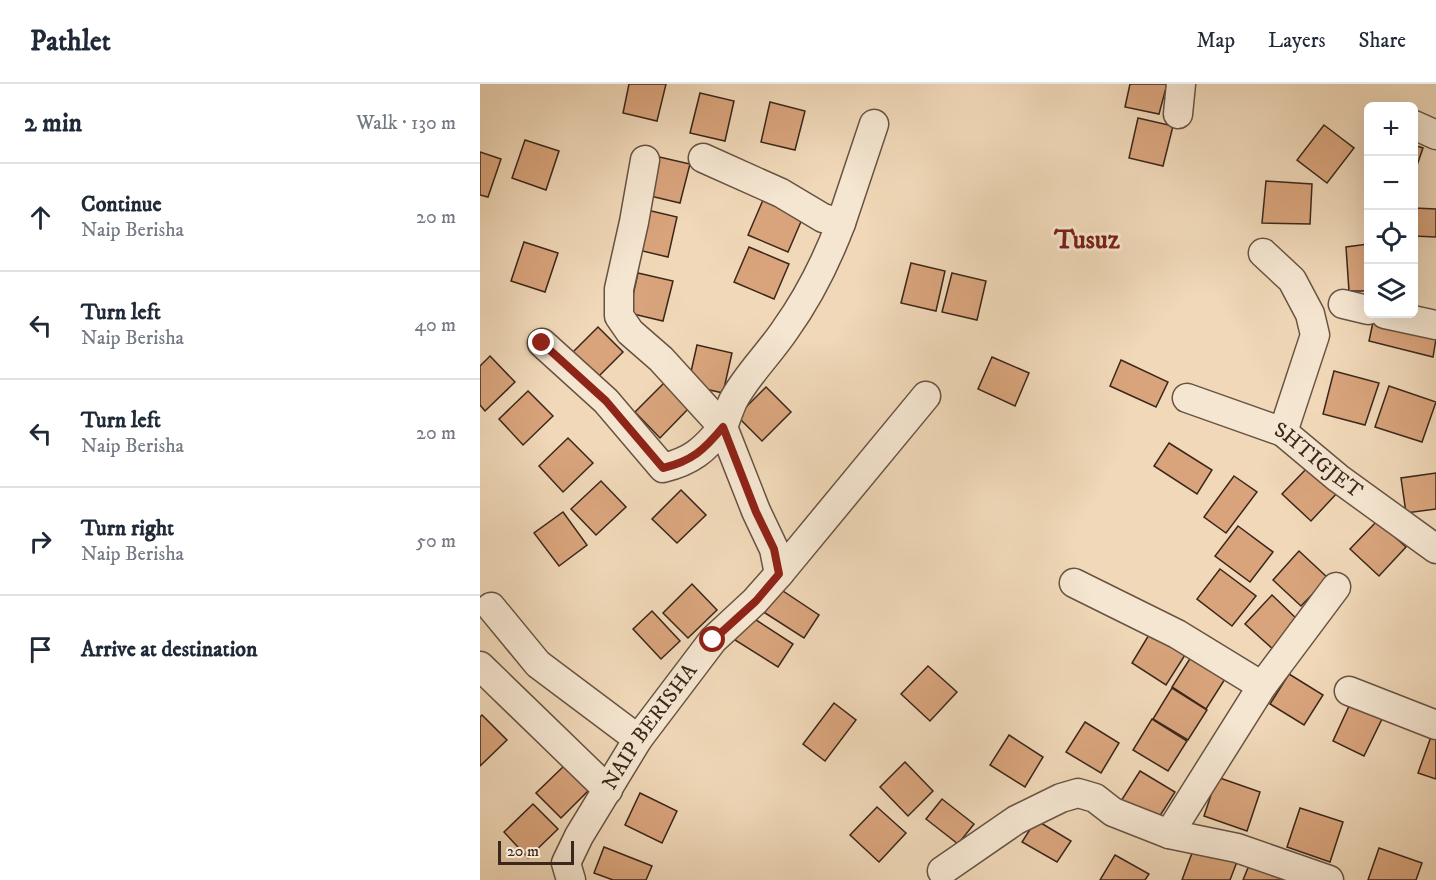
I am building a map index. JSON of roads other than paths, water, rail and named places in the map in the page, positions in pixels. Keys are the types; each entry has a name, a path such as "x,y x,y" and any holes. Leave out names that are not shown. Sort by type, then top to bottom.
{"street":[{"path":"1178,114 1181,84"},
{"path":"542,343 606,401 663,468 681,463 705,449 723,427 739,392 787,327 832,247 874,124"},
{"path":"703,158 781,193 823,218 841,223"},
{"path":"645,160 619,289 619,316 630,332 661,358 723,427 756,512 774,549 779,574"},
{"path":"1263,253 1292,280 1310,314 1315,334 1283,432"},
{"path":"1404,318 1436,325"},
{"name":"NAIP BERISHA","path":"571,880 566,864 579,836 638,739 713,640 756,601 926,396"},
{"name":"SHTIGJET","path":"1187,398 1283,432 1338,478 1436,549"},
{"path":"1074,583 1177,634 1262,686"},
{"path":"1169,834 1262,686 1336,587"},
{"path":"492,607 538,664 638,739"},
{"path":"480,666 608,790"},
{"path":"1349,691 1436,725"},
{"path":"942,871 1016,820 1061,798 1078,793 1095,798 1113,812 1169,834 1237,848 1329,880"}],"district":[{"name":"Tusuz","path":"1087,240"}]}
